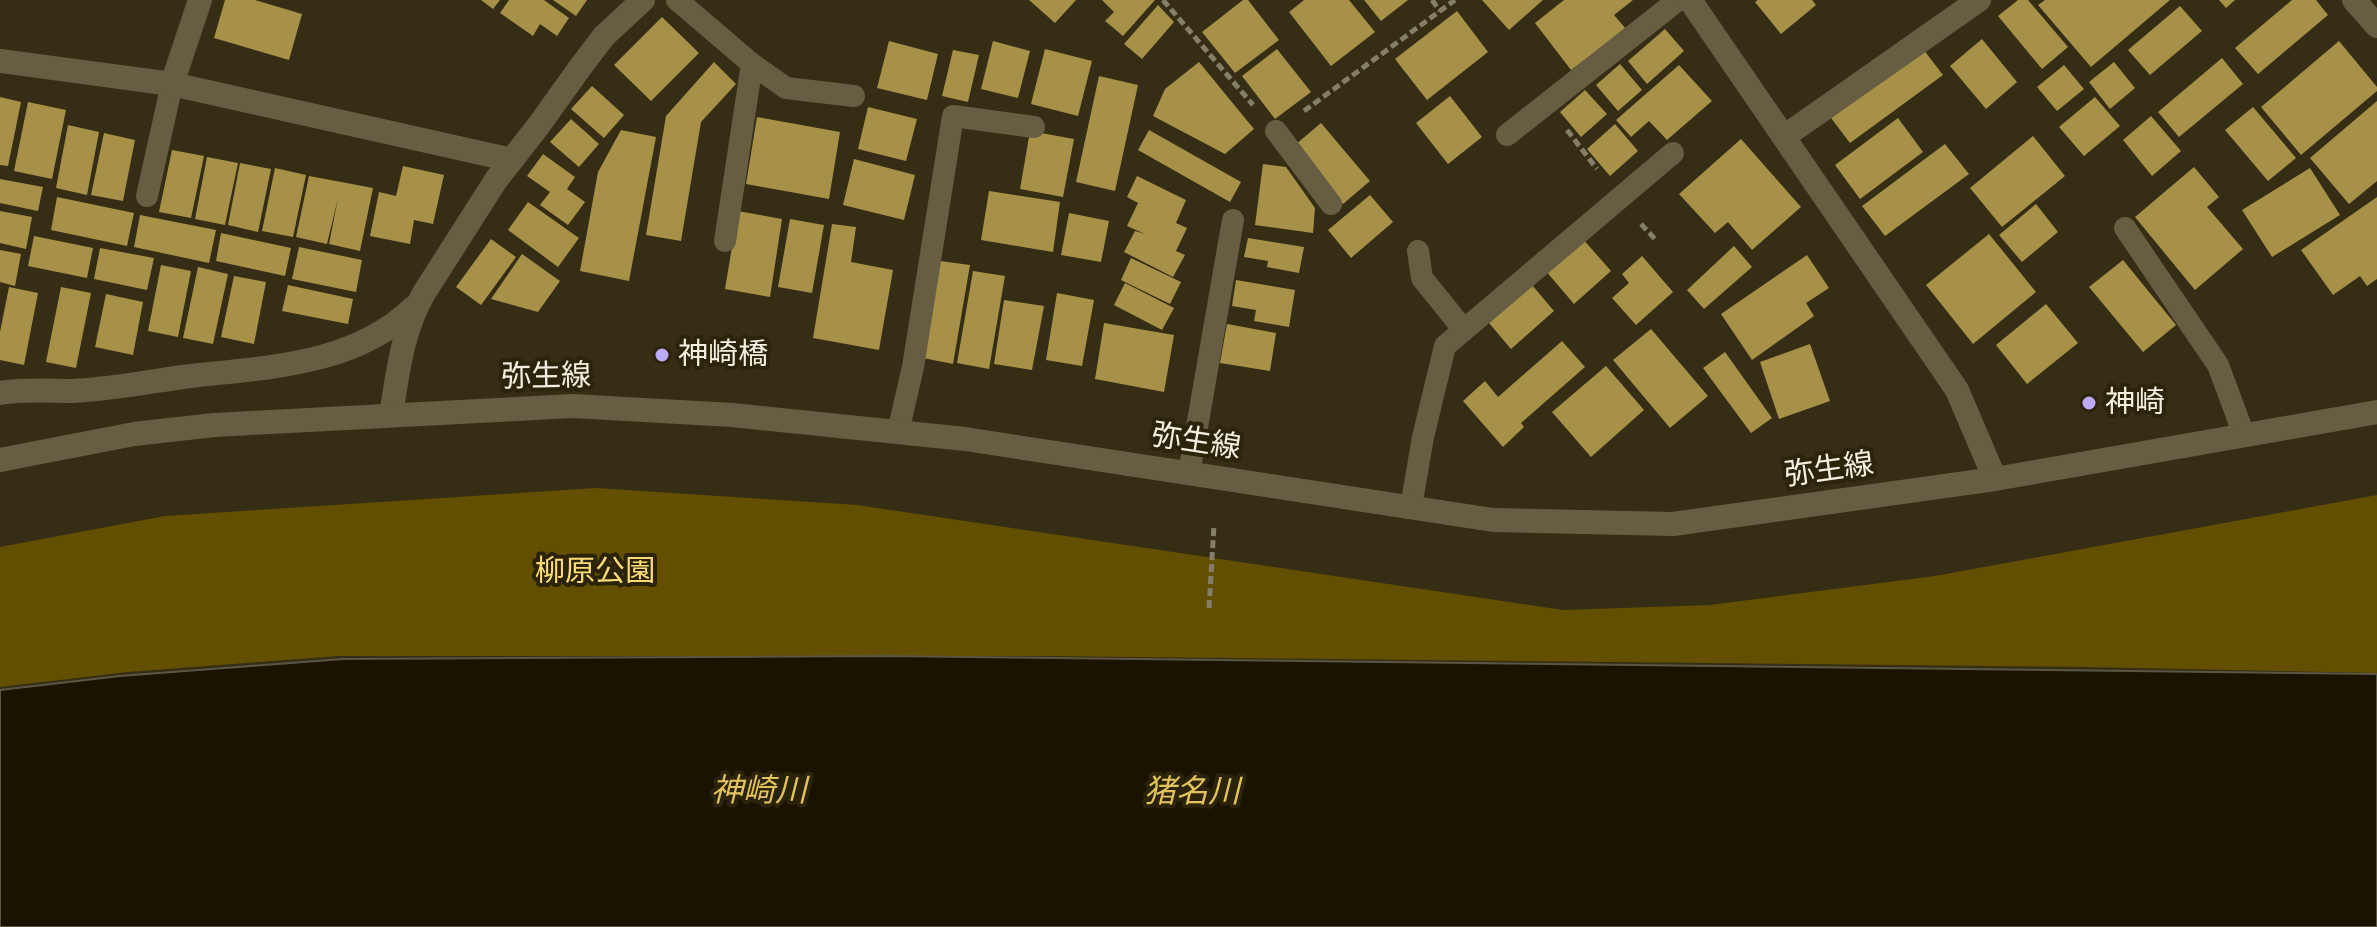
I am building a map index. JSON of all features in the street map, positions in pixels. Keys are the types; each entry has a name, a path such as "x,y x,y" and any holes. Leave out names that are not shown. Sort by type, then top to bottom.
{"street":[{"path":"172,84 200,0"},
{"path":"391,415 402,348 417,305 480,203 604,36 643,0"},
{"path":"1690,0 1957,390 1995,479"},
{"path":"1785,136 1979,0"},
{"path":"2354,0 2377,26"},
{"path":"0,61 172,84 512,160"},
{"path":"0,393 76,391 316,359 356,347 382,334 417,305"},
{"name":"弥生線","path":"0,460 134,434 214,425 573,406 732,415 965,439 1493,520 1673,524 1995,479 2377,412"}],"lane":[{"path":"677,0 752,64 786,88 854,96"},
{"path":"1507,135 1678,0"},
{"path":"725,241 752,64"},
{"path":"147,196 172,84"},
{"path":"898,432 913,367 953,116 1034,127"},
{"path":"1276,131 1331,204"},
{"path":"1411,507 1423,437 1445,346 1673,153"},
{"path":"1189,473 1233,220"},
{"path":"2125,228 2218,365 2244,435"},
{"path":"1418,251 1422,278 1464,330"}],"path":[{"path":"1163,0 1276,131 1455,0"},
{"path":"1432,0 1440,11"},
{"path":"1209,608 1214,525"}],"green space":[{"name":"柳原公園","path":"596,488 857,505 1563,610 1710,605 1935,576 2377,495 2377,673 1041,656 338,656 128,672 0,687 0,547 165,516"}],"water":[{"path":"888,656 2377,674 2377,927 0,927 0,690 120,676 343,659"}],"building":[{"path":"225,0 255,0 302,14 289,60 214,38"},
{"path":"481,0 500,0 493,9"},
{"path":"509,0 544,0 569,18 557,36 540,24 533,36 500,13"},
{"path":"553,0 587,0 576,16"},
{"path":"1029,0 1076,0 1055,23"},
{"path":"1102,0 1155,0 1123,36 1105,21 1114,12"},
{"path":"1243,0 1248,0 1279,40 1235,73 1202,32"},
{"path":"1304,0 1349,0 1375,32 1331,66 1289,12"},
{"path":"1364,0 1408,0 1381,21"},
{"path":"1482,0 1543,0 1509,30"},
{"path":"1564,0 1633,0 1614,15 1626,29 1571,70 1535,23"},
{"path":"1812,0 1816,5 1781,34 1755,2"},
{"path":"2018,0 2028,0 2068,47 2042,69 1998,16"},
{"path":"2045,0 2170,0 2091,67 2038,5"},
{"path":"2219,0 2235,0 2226,8"},
{"path":"2292,0 2316,0 2328,15 2258,74 2235,48"},
{"path":"1158,5 1174,22 1142,59 1124,44"},
{"path":"2180,6 2202,31 2150,75 2128,50"},
{"path":"1457,11 1488,52 1427,100 1395,59"},
{"path":"662,17 699,53 651,101 614,65"},
{"path":"1665,29 1684,51 1647,84 1628,61"},
{"path":"1982,39 2017,82 1986,109 1950,66"},
{"path":"889,41 938,54 927,100 877,88"},
{"path":"993,41 1030,51 1018,98 981,89"},
{"path":"2339,41 2377,87 2377,91 2301,155 2261,107"},
{"path":"1045,49 1092,61 1078,116 1031,104"},
{"path":"1277,49 1311,92 1275,119 1242,76"},
{"path":"1923,49 1943,75 1850,143 1831,118"},
{"path":"953,50 979,55 968,102 942,96"},
{"path":"2222,58 2243,84 2179,137 2158,112"},
{"path":"714,62 736,84 701,122 681,241 646,235 666,116"},
{"path":"1199,62 1254,129 1225,154 1153,116 1165,89"},
{"path":"2114,62 2135,88 2110,109 2089,82"},
{"path":"1620,64 1642,90 1618,111 1596,85"},
{"path":"1679,65 1712,101 1667,140 1649,121 1631,137 1616,120"},
{"path":"2064,65 2084,89 2057,111 2037,87"},
{"path":"1099,76 1138,85 1115,191 1076,182"},
{"path":"592,86 624,115 604,138 571,109"},
{"path":"1585,90 1607,114 1581,137 1560,112"},
{"path":"1450,96 1482,137 1448,164 1416,123"},
{"path":"0,97 21,102 8,166 0,165"},
{"path":"2095,97 2120,126 2084,156 2059,127"},
{"path":"2377,101 2377,181 2349,204 2310,158"},
{"path":"28,102 66,110 52,179 14,171"},
{"path":"868,107 917,119 906,161 858,149"},
{"path":"2253,107 2296,158 2268,181 2225,130"},
{"path":"2151,116 2181,151 2152,176 2123,140"},
{"path":"757,117 840,132 829,199 746,184"},
{"path":"1898,118 1923,152 1860,199 1835,165"},
{"path":"571,119 599,144 579,167 550,142"},
{"path":"1321,123 1370,181 1343,204 1295,145"},
{"path":"1615,124 1638,151 1610,176 1587,149"},
{"path":"68,125 99,132 87,195 56,188"},
{"path":"621,130 656,137 629,281 580,271 598,172"},
{"path":"1149,130 1241,182 1230,202 1138,150"},
{"path":"1030,131 1074,139 1063,197 1020,189"},
{"path":"104,133 135,140 123,201 91,195"},
{"path":"2033,136 2065,176 2002,227 1970,188"},
{"path":"1741,139 1801,207 1752,250 1728,222 1715,233 1679,194"},
{"path":"1945,144 1969,174 1885,236 1862,206"},
{"path":"172,150 204,156 191,218 159,212"},
{"path":"543,154 575,177 567,189 585,202 568,225 540,205 550,192 527,176"},
{"path":"207,157 238,163 225,225 195,219"},
{"path":"854,159 915,175 904,220 843,205"},
{"path":"240,163 271,169 258,232 228,225"},
{"path":"1263,164 1286,167 1315,208 1313,233 1255,225"},
{"path":"403,166 444,175 433,224 414,220 410,244 370,236 379,192 396,196"},
{"path":"2194,167 2219,197 2207,207 2243,249 2195,290 2135,217"},
{"path":"275,168 306,175 293,237 262,231"},
{"path":"2310,168 2340,215 2272,257 2242,210"},
{"path":"309,176 373,188 360,251 329,244 338,198 327,244 296,237"},
{"path":"1137,176 1186,200 1176,223 1187,228 1176,251 1185,255 1173,277 1124,252 1135,231 1145,234 1127,226 1138,203 1127,197"},
{"path":"0,179 43,187 38,211 0,203"},
{"path":"989,191 1060,202 1053,252 981,240"},
{"path":"1370,195 1393,222 1351,258 1328,230"},
{"path":"57,197 134,213 127,246 51,230"},
{"path":"2377,197 2377,279 2367,286 2360,276 2333,295 2301,250"},
{"path":"528,202 579,238 558,267 508,230"},
{"path":"2036,204 2058,232 2022,262 1999,235"},
{"path":"0,211 32,217 26,249 0,243"},
{"path":"738,211 782,219 770,297 725,289"},
{"path":"1069,213 1109,221 1101,262 1061,255"},
{"path":"140,215 216,230 209,263 134,247"},
{"path":"790,219 824,225 812,293 778,287"},
{"path":"832,224 856,227 851,262 893,270 879,350 813,338"},
{"path":"221,233 291,248 285,276 216,261"},
{"path":"1989,234 2036,292 1973,344 1926,285"},
{"path":"34,236 93,248 87,278 28,266"},
{"path":"1248,238 1304,247 1299,273 1267,267 1268,261 1244,257"},
{"path":"1582,238 1611,271 1574,304 1545,270"},
{"path":"491,239 516,257 481,305 456,287"},
{"path":"1734,246 1752,267 1704,309 1687,290"},
{"path":"299,247 362,260 356,292 292,279"},
{"path":"100,248 154,258 147,290 94,279"},
{"path":"0,250 21,254 15,286 0,282"},
{"path":"522,254 560,281 538,312 491,299"},
{"path":"1807,255 1829,288 1806,303 1814,316 1752,360 1721,314"},
{"path":"1642,256 1673,292 1636,325 1612,298 1629,283 1622,274"},
{"path":"1131,258 1181,282 1170,304 1121,280"},
{"path":"2123,260 2176,325 2143,352 2089,287"},
{"path":"940,261 970,265 953,364 923,358"},
{"path":"161,265 191,271 178,337 148,331"},
{"path":"198,267 228,274 213,344 183,338"},
{"path":"973,271 1005,276 989,369 957,363"},
{"path":"234,276 266,282 254,344 221,337"},
{"path":"1236,280 1295,290 1289,327 1254,321 1256,310 1232,306"},
{"path":"1125,283 1174,308 1162,330 1114,305"},
{"path":"288,285 353,299 348,324 282,311"},
{"path":"1532,285 1554,311 1511,349 1489,323"},
{"path":"9,287 38,293 24,365 0,360 0,332"},
{"path":"61,287 91,293 76,368 46,362"},
{"path":"1057,293 1094,300 1082,366 1046,360"},
{"path":"106,294 143,302 133,355 95,347"},
{"path":"1004,300 1044,306 1032,370 994,364"},
{"path":"2046,304 2078,343 2027,384 1996,345"},
{"path":"1104,323 1174,335 1164,392 1095,379"},
{"path":"1227,324 1276,333 1270,371 1220,363"},
{"path":"1651,329 1708,396 1670,428 1613,360"},
{"path":"1562,341 1585,367 1521,423 1524,427 1503,447 1463,401 1485,381 1498,397"},
{"path":"1810,344 1830,401 1779,419 1760,362"},
{"path":"1725,352 1772,418 1751,433 1703,368"},
{"path":"1606,366 1644,410 1591,457 1552,412"}],"place":[{"name":"神崎橋","path":"662,355"},
{"name":"神崎","path":"2089,403"}],"water label":[{"name":"神崎川","path":"759,792"},
{"name":"猪名川","path":"1192,793"}]}
